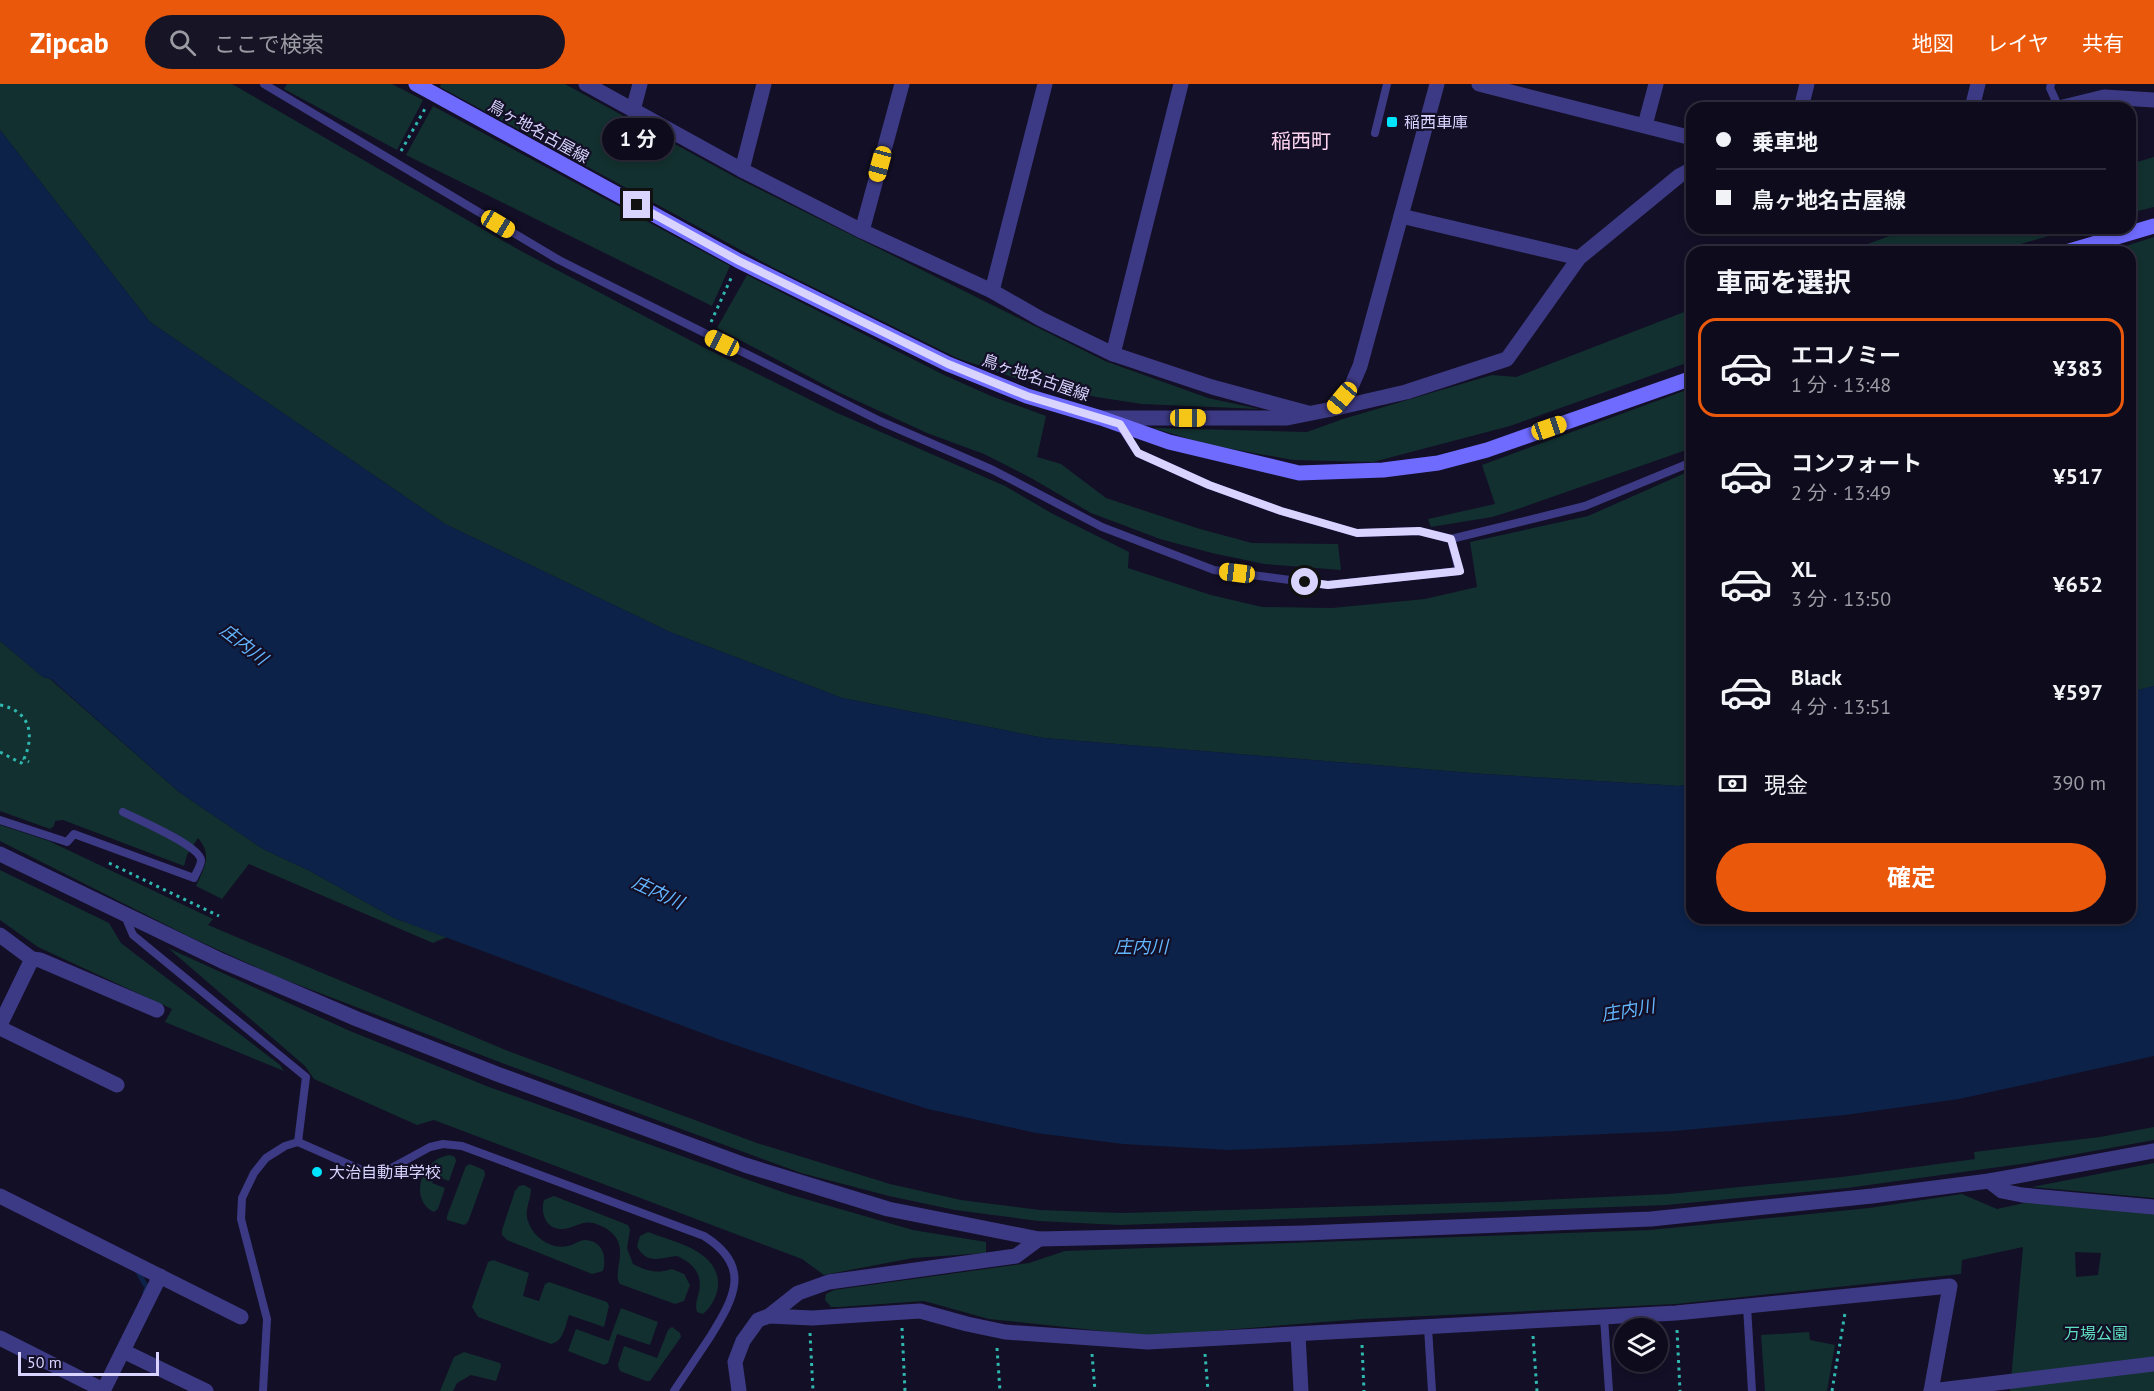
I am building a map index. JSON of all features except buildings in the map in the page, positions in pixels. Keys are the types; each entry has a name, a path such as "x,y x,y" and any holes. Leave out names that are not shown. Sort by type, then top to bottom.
{"main road":[{"name":"鳥ヶ地名古屋線","path":"416,84 739,261 948,364 1027,396 1120,424 1169,442 1299,473 1383,470 1438,463 1488,450 1686,380"},
{"path":"2136,231 2154,226"},
{"path":"2086,246 2127,234"}],"street":[{"path":"586,84 742,171 862,231 992,291 1041,319 1113,354 1212,387 1308,413"},
{"path":"633,110 640,84"},
{"path":"742,171 764,84"},
{"path":"862,231 902,84"},
{"path":"992,291 1045,84"},
{"path":"1113,354 1181,84"},
{"path":"1332,409 1351,387 1360,366 1437,84"},
{"path":"1479,84 1686,136"},
{"path":"1645,125 1656,84"},
{"path":"1802,102 1807,84"},
{"path":"1974,102 1978,84"},
{"path":"2083,102 2103,97 2146,94"},
{"path":"1101,418 1287,418 1406,392 1507,359 1579,258 1686,172"},
{"path":"1401,216 1579,258"},
{"path":"0,854 222,961 357,1019 497,1074 744,1165 888,1209 1039,1239 1304,1233 1651,1219 1872,1196 1989,1181 2154,1151"},
{"path":"0,935 32,959 40,960 157,1010"},
{"path":"32,959 0,1027 117,1085"},
{"path":"1989,1181 2002,1191 2022,1195 2154,1207"},
{"path":"0,1196 241,1317"},
{"path":"739,1391 735,1362 743,1341 758,1320 769,1316 798,1293 829,1282 1016,1256 1039,1239"},
{"path":"0,1338 103,1390 160,1276"},
{"path":"769,1316 812,1318 920,1311 1005,1332 1148,1342 1676,1313 1950,1286 1931,1391 2154,1364"},
{"path":"1298,1335 1300,1391"},
{"path":"123,1351 206,1391"}],"lane":[{"path":"264,84 559,260 880,421 993,470 1102,527 1214,570 1328,585 1460,571 1451,539"},
{"path":"1374,133 1387,84"},
{"path":"2051,84 2050,88 2056,102"},
{"path":"1120,424 1138,453 1209,485 1281,511 1357,533 1419,531 1451,539 1585,506 1686,464"},
{"path":"0,820 67,842 74,834 194,878 200,865 199,854 123,812"},
{"path":"125,916 133,935 306,1077 298,1142"},
{"path":"263,1391 267,1319 241,1219 242,1198 254,1173 266,1158 285,1146 298,1142 364,1171 384,1172 430,1147 443,1144 462,1146 704,1236 719,1245 730,1258 734,1275 734,1294 726,1311 675,1391"},
{"path":"1747,1306 1752,1391"},
{"path":"1604,1317 1609,1391"},
{"path":"1428,1328 1432,1391"}],"path":[{"path":"401,152 433,94"},
{"path":"717,310 739,261"},
{"path":"0,705 15,711 27,723 30,740 21,763 0,752"},
{"path":"24,759 29,762"},
{"path":"107,862 219,916"},
{"path":"1832,1391 1846,1306"},
{"path":"902,1323 905,1391"},
{"path":"1676,1323 1680,1391"},
{"path":"1533,1330 1537,1391"},
{"path":"810,1331 813,1391"},
{"path":"1361,1339 1364,1391"},
{"path":"997,1342 1000,1391"},
{"path":"1205,1348 1208,1391"},
{"path":"1092,1349 1095,1391"}],"green space":[{"path":"0,84 232,84 521,251 701,346 835,412 1005,486 1053,514 1129,552 1128,568 1211,595 1262,607 1332,608 1425,599 1477,587 1470,542 1588,516 1686,473 1686,785 1484,774 1044,738 842,698 670,632 445,524 150,322 0,130"},
{"path":"287,84 392,84 423,100 397,150 284,89"},
{"path":"441,84 565,84 735,177 1105,361 1208,398 1259,409 1142,404 1096,397 1018,379 957,358 772,267 440,87"},
{"path":"433,106 730,266 712,306 406,155"},
{"path":"2154,157 2154,207 2136,212 2136,162"},
{"path":"1895,234 2055,234 2014,246 1862,246"},
{"path":"2154,237 2154,686 2136,690 2136,246 2126,246"},
{"path":"747,275 944,375 991,396 1046,416 1037,457 1061,464 1106,498 1200,529 1252,543 1338,544 1341,570 1264,564 1160,539 1091,513 984,454 927,433 838,392 717,328"},
{"path":"1686,311 1686,363 1510,426 1373,462 1293,460 1210,445 1153,428 1307,432 1343,419 1492,375 1516,377"},
{"path":"1686,390 1686,450 1492,517 1431,527 1428,519 1495,504 1482,465"},
{"path":"0,641 43,677 50,679 179,792 263,849 310,871 394,918 447,937 433,943 249,864 222,899 196,886 206,862 203,844 198,838 187,855 184,866 63,820 55,821 54,826 50,829 0,811"},
{"path":"0,825 49,841 213,919 208,925 508,1051 757,1143 890,1184 961,1200 1040,1210 1122,1213 1500,1202 1669,1194 1842,1177 1975,1159 1974,1152 2100,1137 2154,1127 2154,1140 2028,1163 1847,1188 1666,1205 1120,1225 1038,1221 955,1210 889,1196 801,1173 502,1063 278,977 188,936 0,841"},
{"path":"0,870 109,923 121,943 280,1065 284,1071 165,1022 172,1009 38,947 0,920"},
{"path":"168,948 350,1031 489,1087 788,1194 913,1230 986,1242 986,1253 913,1258 824,1275 802,1259 434,1120 417,1125 314,1079 305,1066"},
{"path":"450,1155 455,1157 456,1161 449,1181 435,1176 432,1183 445,1188 438,1209 434,1212 426,1206 422,1199 421,1180 431,1164"},
{"path":"2154,1163 2154,1198 2032,1187"},
{"path":"470,1164 484,1170 485,1175 468,1222 464,1225 447,1220 447,1216 466,1166"},
{"path":"524,1185 531,1189 527,1217 530,1227 538,1237 549,1244 562,1247 585,1240 596,1243 604,1255 603,1271 592,1274 507,1240 502,1235 515,1191 519,1186"},
{"name":"万場公園","path":"1962,1194 1997,1209 2029,1202 2154,1213 2154,1391 2010,1391 2023,1247 1962,1260 1961,1274 1676,1304 1362,1319 1149,1336 989,1319 924,1301 831,1307 825,1300 826,1294 834,1290 1029,1263 1065,1251 1650,1230 1869,1208","holes":["2075,1252 2101,1253 2098,1275 2076,1277"]},
{"path":"554,1196 628,1225 630,1230 627,1248 633,1264 652,1271 672,1269 684,1274 690,1285 684,1301 675,1304 620,1284 618,1272 620,1247 617,1239 599,1225 589,1222 563,1229 552,1227 546,1220 543,1205 544,1200"},
{"path":"648,1232 693,1249 711,1264 717,1274 718,1286 713,1302 703,1314 697,1312 696,1309 700,1280 696,1270 677,1256 654,1259 645,1256 637,1246 640,1236"},
{"path":"493,1260 529,1273 523,1296 539,1301 545,1284 549,1282 607,1302 609,1306 604,1327 569,1315 559,1340 551,1344 478,1317 472,1307 488,1262"},
{"path":"621,1308 658,1322 650,1345 617,1334 608,1363 604,1365 568,1351 576,1329 609,1341"},
{"path":"672,1327 680,1333 681,1337 650,1381 620,1371 618,1365 624,1346 657,1358 668,1330"},
{"path":"1809,1332 1810,1340 1835,1345 1827,1391 1765,1391 1761,1335"},
{"path":"464,1352 500,1363 496,1381 471,1375 457,1383 453,1391 440,1391 454,1357"}],"water":[{"name":"庄内川","path":"0,130 150,322 445,524 670,632 842,698 1044,738 1484,774 1686,785 1686,924 2136,924 2136,690 2154,686 2154,1056 1959,1099 1845,1115 1675,1131 1230,1150 1123,1144 1036,1133 928,1109 844,1082 718,1039 394,918 310,871 263,849 179,792 51,679 43,677 0,641"}],"waterway":[{"path":"138,1272 147,1288 145,1292"}],"place":[{"name":"稲西車庫","path":"1392,122"},
{"name":"大治自動車学校","path":"317,1172"}],"district":[{"name":"稲西町","path":"1301,141"}],"route":[{"path":"637,205 739,261 948,364 1027,396 1120,424 1138,453 1209,485 1281,511 1357,533 1419,531 1451,539 1460,571 1328,585 1305,582"}]}
